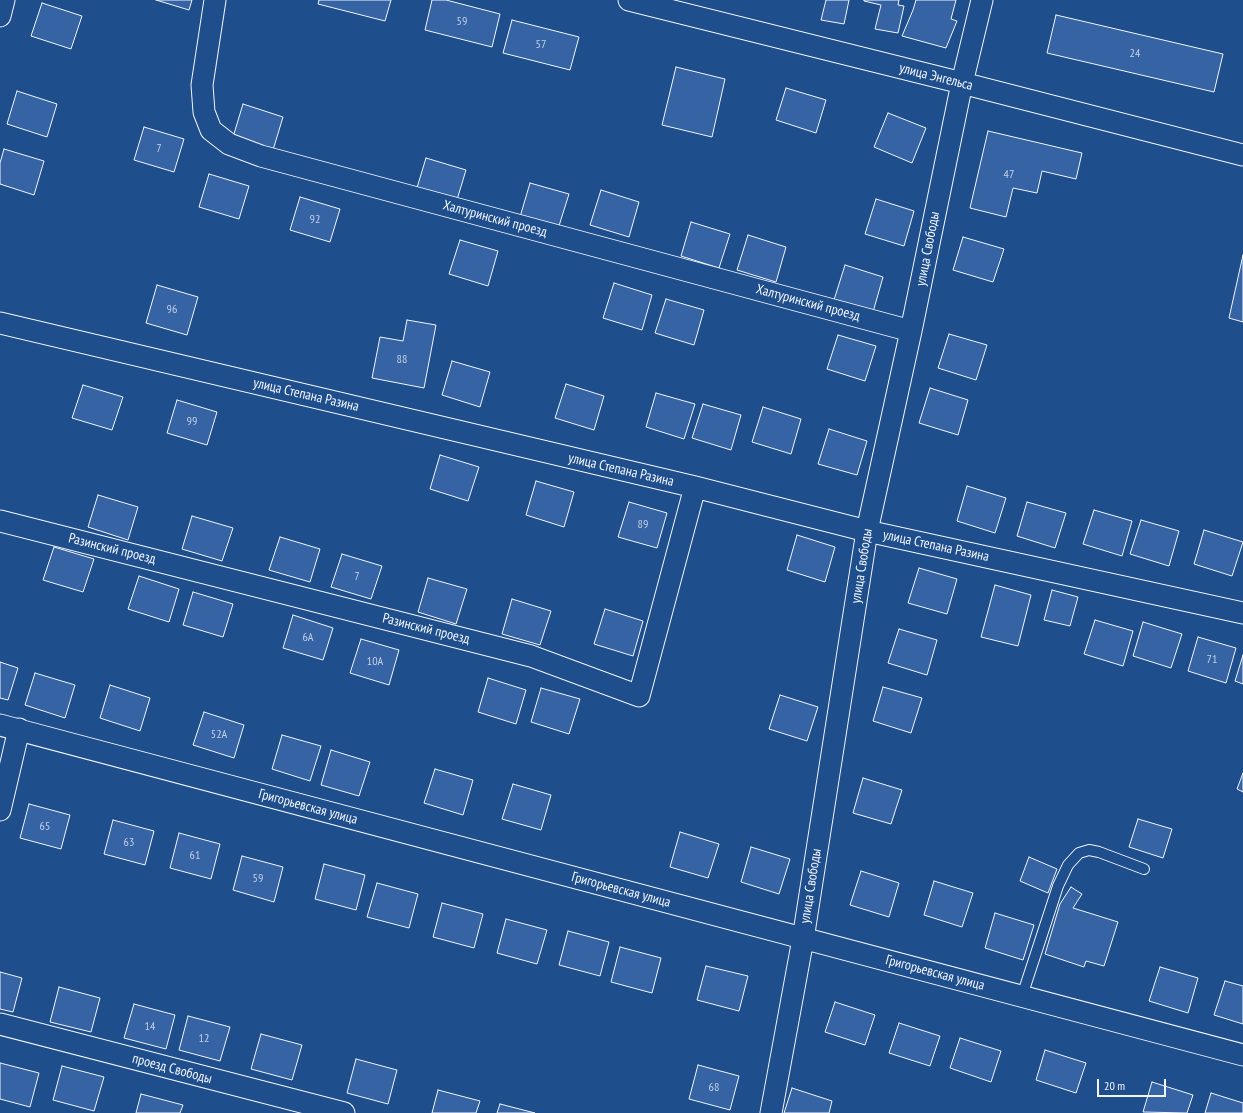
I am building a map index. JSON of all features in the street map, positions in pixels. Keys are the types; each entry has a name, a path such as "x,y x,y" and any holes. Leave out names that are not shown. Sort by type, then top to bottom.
{"street":[{"path":"0,16 4,0"},
{"name":"Халтуринский проезд","path":"215,0 202,85 204,112 211,130 229,144 269,158 911,331"},
{"name":"улица Энгельса","path":"629,0 1243,155"},
{"name":"улица Свободы","path":"771,1113 803,939 867,531 911,331 962,83 982,0"},
{"name":"улица Степана Разина","path":"0,323 695,487 867,531 1243,613"},
{"name":"Разинский проезд","path":"0,521 531,656 639,696 695,487"},
{"path":"0,810 9,727"},
{"name":"Григорьевская улица","path":"9,727 1243,1055"},
{"name":"проезд Свободы","path":"0,1024 344,1113"}],"lane":[{"path":"1022,996 1058,886 1068,865 1079,853 1089,850 1099,852 1144,869"}],"building":[{"path":"156,0 192,0 189,10"},
{"path":"319,0 391,0 385,21 318,4"},
{"path":"432,0 446,0 500,14 492,47 425,30"},
{"path":"826,0 849,0 844,24 821,20"},
{"path":"864,0 899,0 898,5 904,6 898,33 875,29 881,5"},
{"path":"916,0 956,0 951,19 957,21 946,48 902,36"},
{"path":"42,3 82,16 71,49 31,36"},
{"path":"1056,15 1223,54 1214,92 1047,53"},
{"path":"512,20 579,37 570,70 503,53"},
{"path":"676,67 725,79 712,137 662,125"},
{"path":"786,88 826,100 816,133 776,120"},
{"path":"17,91 57,104 47,137 7,124"},
{"path":"243,104 283,117 273,150 233,137"},
{"path":"888,113 926,128 912,163 874,147"},
{"path":"144,127 184,139 174,172 134,160"},
{"path":"988,131 1082,153 1076,179 1042,171 1037,193 1013,188 1006,217 970,208"},
{"path":"4,149 44,161 34,195 0,184 0,163"},
{"path":"426,158 466,170 456,203 416,191"},
{"path":"209,174 249,186 239,219 199,207"},
{"path":"530,183 569,194 558,229 520,217"},
{"path":"601,190 639,202 629,237 590,225"},
{"path":"300,197 340,209 330,242 290,230"},
{"path":"876,199 914,211 904,246 865,234"},
{"path":"691,222 730,234 719,268 681,256"},
{"path":"748,235 786,247 776,282 737,270"},
{"path":"963,237 1004,249 993,282 953,270"},
{"path":"460,240 498,251 488,286 449,274"},
{"path":"1243,255 1243,322 1229,318"},
{"path":"845,265 883,277 873,312 834,300"},
{"path":"614,283 652,295 642,330 603,318"},
{"path":"157,285 198,297 187,335 146,323"},
{"path":"666,299 704,310 694,345 655,333"},
{"path":"407,320 436,325 424,388 372,378 380,337 403,341"},
{"path":"949,334 987,345 976,380 938,368"},
{"path":"838,335 876,346 865,381 827,369"},
{"path":"452,361 490,372 480,407 442,395"},
{"path":"566,384 604,396 594,430 555,418"},
{"path":"83,385 123,397 112,430 72,418"},
{"path":"930,388 968,400 958,435 919,423"},
{"path":"656,393 695,404 684,439 646,427"},
{"path":"177,400 217,412 207,445 167,433"},
{"path":"703,404 741,415 731,450 692,438"},
{"path":"763,407 801,419 791,454 752,442"},
{"path":"829,429 867,441 857,475 818,464"},
{"path":"440,455 479,467 468,501 430,489"},
{"path":"536,481 574,492 564,527 526,515"},
{"path":"967,486 1006,498 995,533 957,521"},
{"path":"98,495 138,507 128,540 88,527"},
{"path":"629,502 667,513 657,548 618,537"},
{"path":"1027,502 1066,513 1055,548 1017,536"},
{"path":"1094,510 1132,521 1122,556 1083,544"},
{"path":"192,516 233,528 222,561 182,549"},
{"path":"1141,520 1179,531 1169,566 1130,554"},
{"path":"1204,530 1243,542 1232,576 1194,564"},
{"path":"797,535 835,547 825,582 787,570"},
{"path":"280,537 320,549 310,582 269,570"},
{"path":"54,547 94,559 83,592 43,580"},
{"path":"342,554 382,566 371,599 331,587"},
{"path":"919,568 957,579 947,614 908,603"},
{"path":"139,576 179,589 169,622 128,609"},
{"path":"428,578 467,589 456,624 418,612"},
{"path":"995,585 1031,595 1018,646 981,637"},
{"path":"1052,590 1078,597 1070,626 1044,620"},
{"path":"193,592 233,604 223,637 183,625"},
{"path":"512,599 551,611 540,645 502,634"},
{"path":"605,609 643,621 633,656 594,644"},
{"path":"293,615 333,628 323,660 283,648"},
{"path":"1095,620 1133,631 1123,666 1084,654"},
{"path":"1143,622 1182,634 1171,668 1133,656"},
{"path":"899,629 937,640 927,675 888,663"},
{"path":"1198,637 1236,648 1226,683 1188,671"},
{"path":"361,639 399,650 389,685 350,673"},
{"path":"1243,655 1243,684 1235,681"},
{"path":"0,662 18,668 8,700 0,698"},
{"path":"35,673 75,685 65,718 25,705"},
{"path":"488,678 526,690 516,724 478,712"},
{"path":"110,685 150,698 140,731 100,718"},
{"path":"883,687 922,698 911,733 873,721"},
{"path":"541,688 580,699 569,734 531,722"},
{"path":"780,695 818,707 807,741 769,729"},
{"path":"204,712 244,725 234,758 193,745"},
{"path":"282,735 321,746 310,781 272,769"},
{"path":"331,750 370,762 359,796 321,785"},
{"path":"435,769 473,780 463,815 424,803"},
{"path":"1243,773 1243,792 1237,789"},
{"path":"863,778 902,790 891,824 853,813"},
{"path":"513,784 551,795 541,830 502,819"},
{"path":"29,804 70,815 61,849 20,838"},
{"path":"1138,819 1172,829 1163,858 1129,847"},
{"path":"113,820 154,831 145,865 104,854"},
{"path":"680,832 719,844 708,878 670,867"},
{"path":"179,833 220,844 211,879 170,868"},
{"path":"751,847 790,859 779,894 741,882"},
{"path":"242,856 283,867 274,902 233,890"},
{"path":"1029,857 1057,869 1048,893 1020,881"},
{"path":"324,864 365,875 356,910 315,899"},
{"path":"861,871 899,883 889,917 850,905"},
{"path":"934,881 973,893 962,927 924,915"},
{"path":"377,883 418,894 409,928 367,917"},
{"path":"1071,887 1082,894 1073,908 1118,922 1104,966 1086,961 1084,967 1045,954 1060,904"},
{"path":"442,903 483,914 474,948 433,937"},
{"path":"995,913 1034,925 1023,960 985,948"},
{"path":"506,919 547,930 537,964 497,953"},
{"path":"568,931 609,942 600,976 559,965"},
{"path":"620,947 661,958 652,993 611,982"},
{"path":"706,966 748,976 739,1011 697,1000"},
{"path":"1160,967 1198,978 1188,1013 1149,1001"},
{"path":"0,972 22,978 13,1012 0,1009"},
{"path":"1225,981 1243,986 1243,1024 1214,1015"},
{"path":"59,987 100,998 91,1032 50,1022"},
{"path":"835,1002 875,1015 865,1045 825,1032"},
{"path":"134,1004 175,1015 166,1049 124,1038"},
{"path":"188,1016 230,1027 220,1061 179,1050"},
{"path":"899,1023 940,1036 930,1066 889,1053"},
{"path":"261,1034 302,1045 292,1080 251,1069"},
{"path":"960,1038 1001,1051 991,1082 950,1068"},
{"path":"1045,1050 1086,1063 1076,1093 1036,1080"},
{"path":"356,1059 397,1070 388,1104 347,1093"},
{"path":"0,1063 39,1073 30,1107 0,1099"},
{"path":"698,1065 739,1076 730,1110 689,1099"},
{"path":"62,1066 104,1077 94,1111 53,1100"},
{"path":"1152,1082 1193,1095 1187,1113 1143,1112"},
{"path":"792,1088 832,1101 829,1113 784,1113"},
{"path":"438,1090 480,1101 476,1113 432,1113"},
{"path":"1211,1093 1243,1103 1243,1113 1205,1113"},
{"path":"141,1094 183,1105 180,1113 136,1113"},
{"path":"500,1104 535,1113 497,1113"}]}
